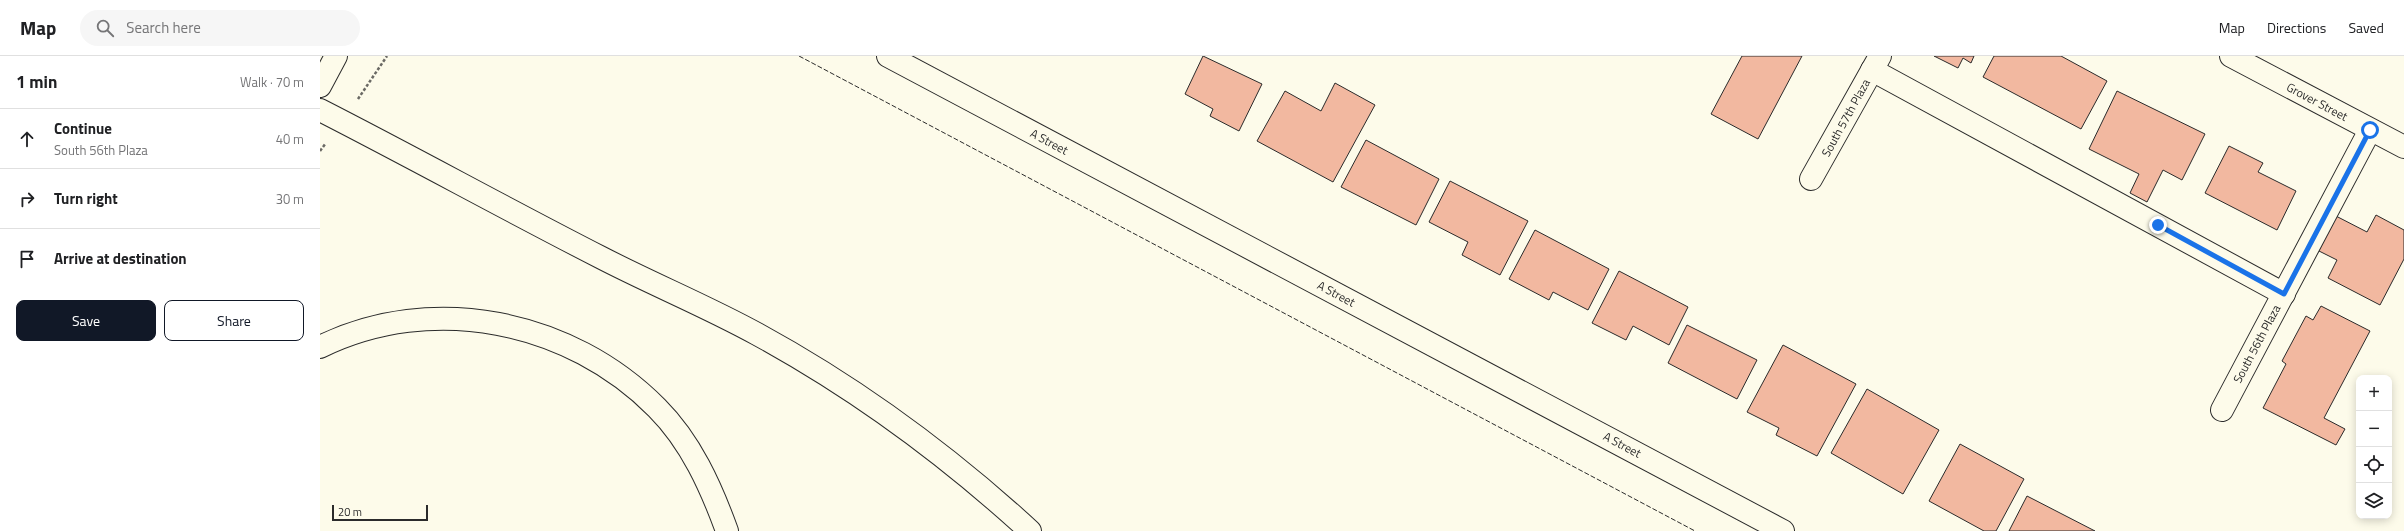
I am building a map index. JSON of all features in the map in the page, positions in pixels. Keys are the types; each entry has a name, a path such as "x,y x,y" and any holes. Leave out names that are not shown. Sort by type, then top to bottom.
{"main road":[{"path":"320,86 336,56"},
{"name":"A Street","path":"888,56 1783,531"},
{"name":"Grover Street","path":"2231,56 2370,130 2402,142"},
{"path":"1876,63 2284,294"},
{"name":"South 57th Plaza","path":"1811,179 1876,63"},
{"path":"320,110 601,258 718,313 826,373 880,410 954,466 1030,531"},
{"name":"South 56th Plaza","path":"2222,410 2370,130"},
{"path":"320,347 380,325 424,318 475,320 529,330 577,348 621,375 658,409 690,450 714,494 727,531"}],"building":[{"path":"1203,56 1262,84 1239,131 1210,116 1213,109 1185,94"},
{"path":"1742,56 1802,56 1758,139 1711,114"},
{"path":"1934,56 1974,56 1971,63 1963,58 1958,68"},
{"path":"1994,56 2061,56 2107,81 2081,129 1983,77"},
{"path":"1335,83 1375,105 1333,182 1257,141 1285,91 1321,111"},
{"path":"2117,91 2205,134 2182,180 2163,170 2147,202 2130,193 2139,174 2089,149"},
{"path":"1366,140 1439,179 1416,225 1341,187"},
{"path":"2229,146 2263,163 2258,172 2296,191 2277,230 2205,193"},
{"path":"1450,181 1528,221 1500,275 1462,255 1468,242 1429,222"},
{"path":"2334,215 2367,232 2376,215 2404,230 2404,259 2380,305 2328,278 2337,260 2317,250"},
{"path":"1535,230 1609,269 1588,310 1553,292 1549,300 1509,279"},
{"path":"1619,271 1688,307 1669,345 1633,326 1626,340 1592,323"},
{"path":"2321,306 2370,331 2324,418 2345,429 2336,445 2263,408 2286,364 2282,361 2306,316 2313,320"},
{"path":"1687,325 1757,360 1737,399 1668,363"},
{"path":"1783,345 1856,384 1817,456 1776,435 1779,428 1747,412"},
{"path":"1867,389 1939,430 1903,494 1831,453"},
{"path":"1960,444 2024,479 1996,531 1984,531 1929,501"},
{"path":"2027,496 2095,531 2009,531"}],"fence":[{"path":"799,56 1695,531"}],"route":[{"path":"2158,225 2284,294 2370,130"}]}
